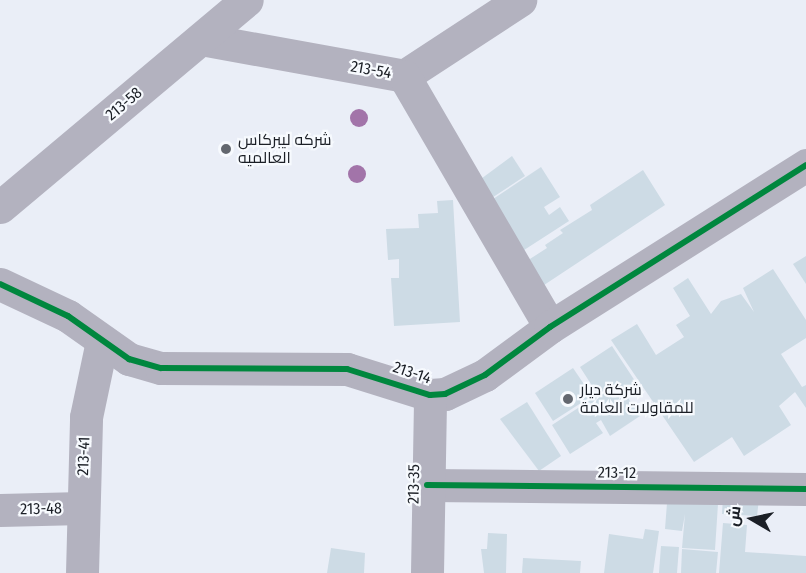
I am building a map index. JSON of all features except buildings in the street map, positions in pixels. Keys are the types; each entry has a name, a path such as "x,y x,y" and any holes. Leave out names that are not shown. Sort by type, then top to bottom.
{"street":[{"name":"213-58","path":"0,207 247,0"},
{"name":"213-54","path":"201,39 404,76 520,0"},
{"path":"404,76 550,327"},
{"name":"213-14","path":"0,284 68,316 129,359 161,368 348,369 429,395 452,392 485,375 550,327 806,165"},
{"name":"213-41","path":"82,573 86,417 102,341"},
{"name":"213-35","path":"427,573 429,395"},
{"name":"213-12","path":"427,485 806,489"},
{"name":"213-48","path":"0,510 82,508"}],"cycle path":[{"path":"0,284 68,316 129,359 161,368 347,369 430,395 445,394 485,375 550,327 806,165"},
{"path":"427,485 806,489"}],"place":[{"name":"شركه ليبركاس العالميه","path":"226,149"},
{"name":"شركة ديار للمقاولات العامة","path":"568,399"}]}
